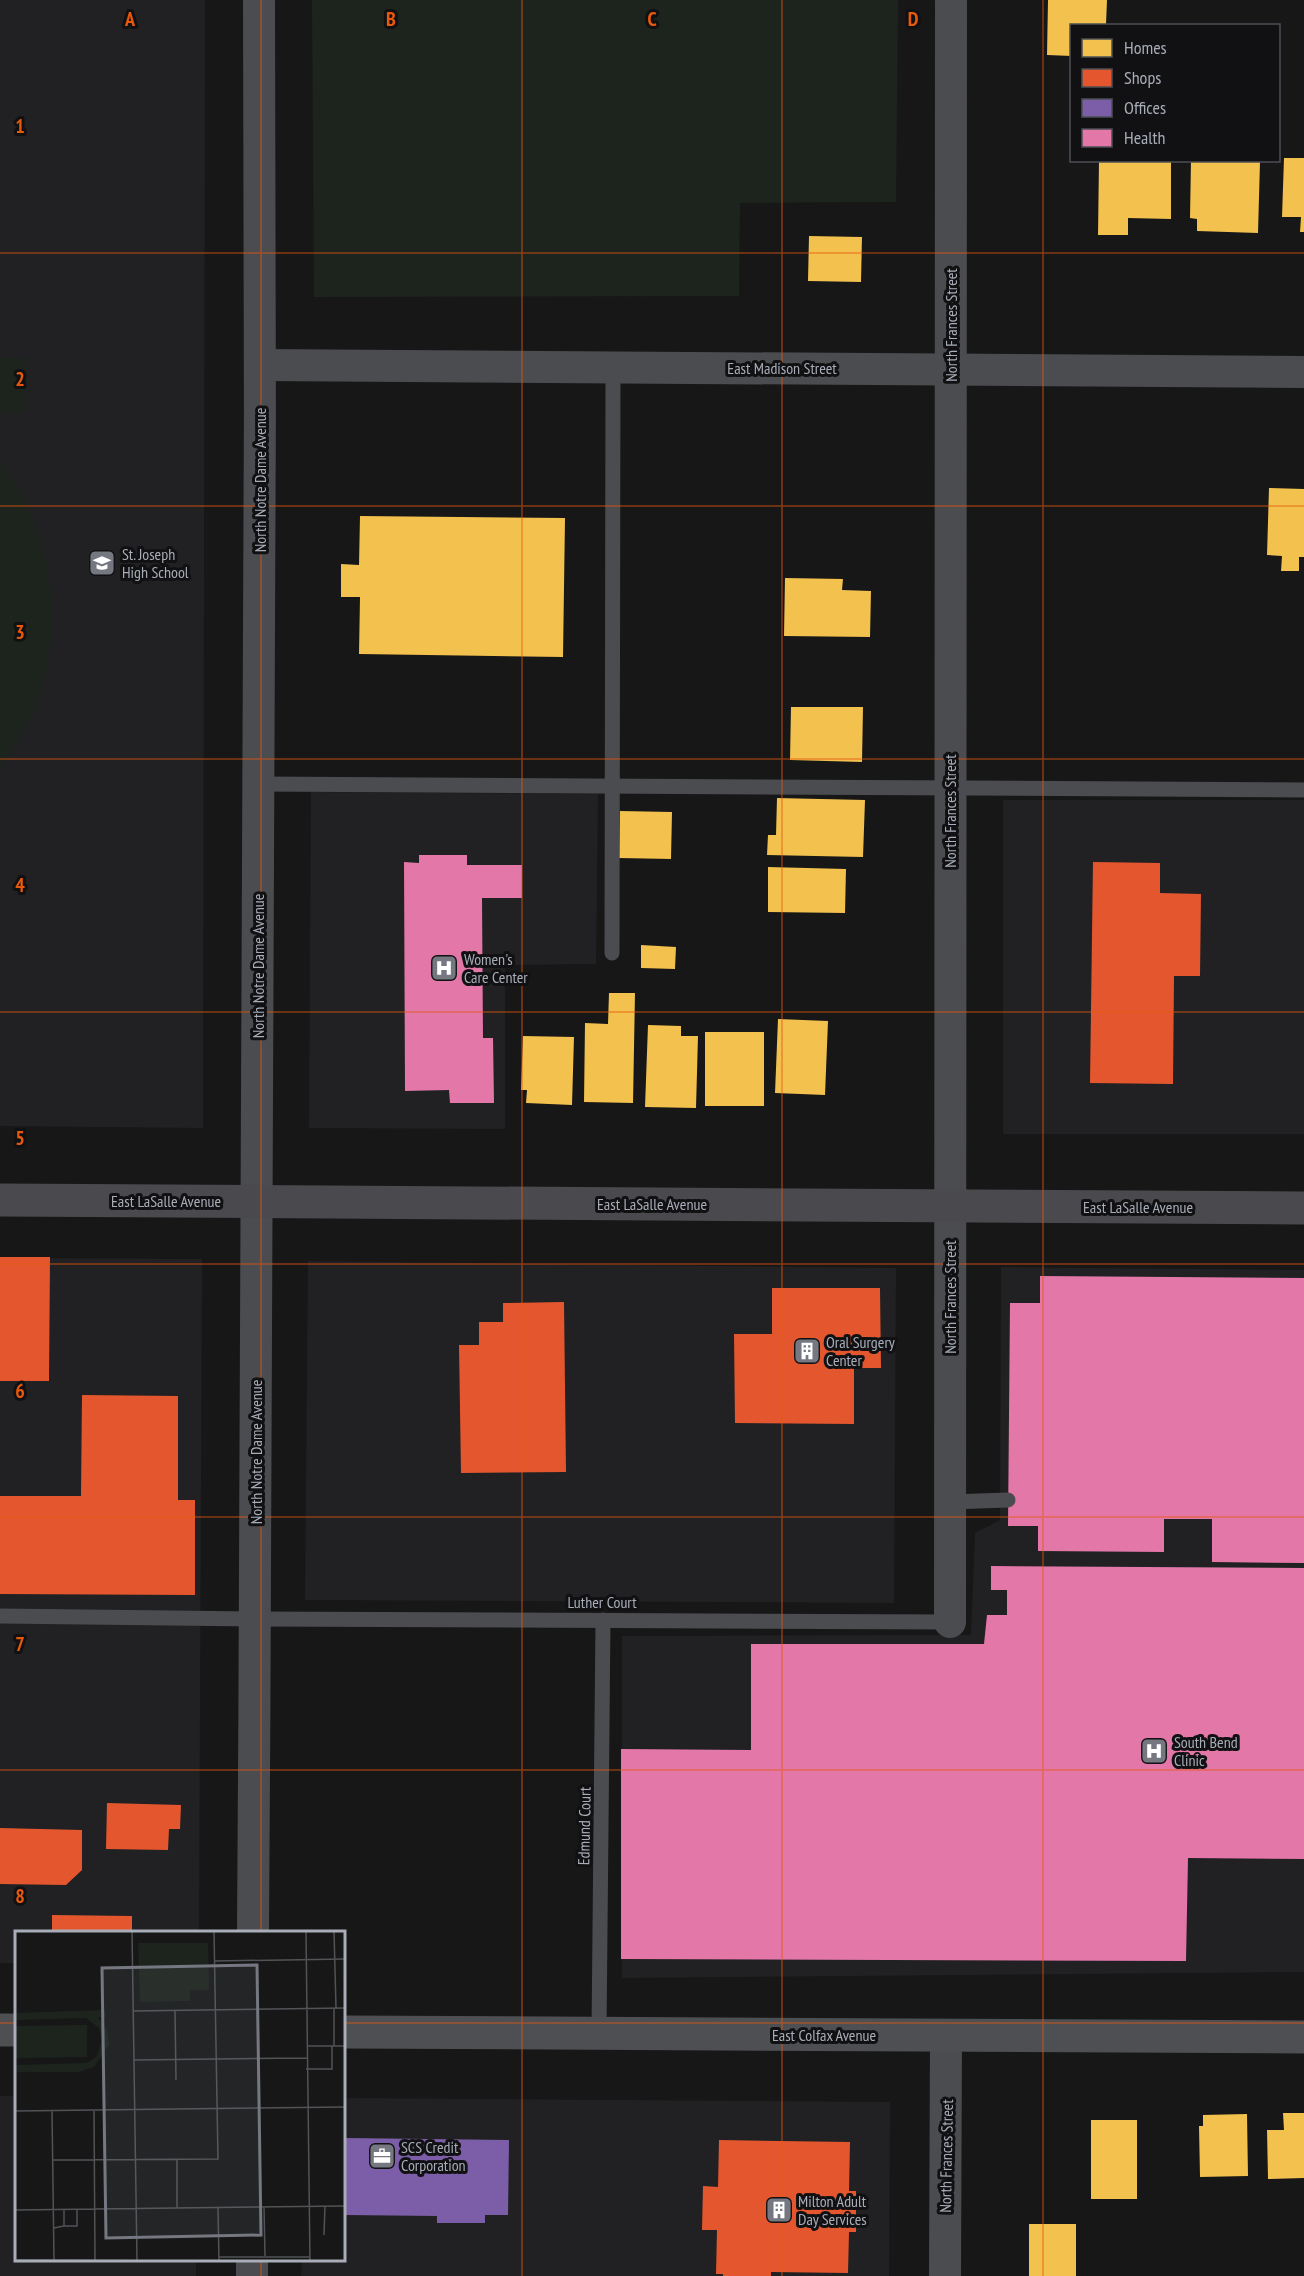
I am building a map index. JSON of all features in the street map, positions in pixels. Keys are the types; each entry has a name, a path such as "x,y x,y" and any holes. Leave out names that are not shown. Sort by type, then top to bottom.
{"main road":[{"name":"East Colfax Avenue","path":"345,2032 1304,2037"}],"street":[{"name":"North Notre Dame Avenue","path":"253,1931 258,1202 259,0"},
{"name":"North Frances Street","path":"950,1622 951,0"},
{"name":"East Madison Street","path":"260,365 1304,372"},
{"name":"East LaSalle Avenue","path":"0,1200 1304,1208"},
{"name":"North Frances Street","path":"945,2276 946,2036"}],"lane":[{"path":"612,953 613,367"},
{"path":"259,784 1304,790"},
{"path":"950,1502 1008,1500"},
{"name":"Luther Court","path":"0,1616 950,1622"},
{"name":"Edmund Court","path":"599,2034 603,1620"}],"shaded area":[{"name":"St. Joseph High School","path":"0,0 205,0 203,1128 0,1126"},
{"path":"312,0 898,0 896,202 740,203 739,296 314,297"},
{"path":"0,358 26,358 25,413 0,413"},
{"path":"0,461 17,487 31,516 41,545 48,576 51,638 38,700 26,727 0,768"},
{"path":"311,792 598,794 596,964 505,965 505,1129 309,1128"},
{"path":"1003,800 1304,800 1304,1134 1003,1134"},
{"path":"0,1258 202,1259 199,1931 15,1931 15,1963 0,1963"},
{"path":"308,1261 896,1268 894,1603 305,1600"},
{"path":"1001,1267 1304,1270 1304,1972 622,1978 622,1636 971,1635 975,1533 1000,1520"},
{"path":"0,2096 15,2096 15,2261 196,2261 196,2276 0,2276"},
{"path":"345,2098 890,2102 889,2276 301,2276 302,2261 345,2261"}],"building: Homes":[{"path":"1048,0 1107,0 1106,24 1070,24 1070,56 1047,55"},
{"path":"1284,158 1304,158 1304,232 1300,232 1301,217 1282,217"},
{"path":"1099,162 1171,162 1171,219 1128,218 1128,235 1098,235"},
{"path":"1191,162 1260,162 1258,233 1197,231 1197,219 1190,218"},
{"path":"809,236 862,237 861,282 808,281"},
{"path":"1269,488 1304,489 1304,557 1299,557 1299,571 1281,571 1282,556 1267,555"},
{"path":"360,516 565,518 563,657 359,654 360,597 341,597 341,564 359,565"},
{"path":"785,578 843,579 842,590 871,591 870,637 784,636"},
{"path":"791,707 863,707 862,762 790,760"},
{"path":"777,798 865,800 863,857 767,855 768,835 776,835"},
{"path":"620,811 672,812 671,859 619,858"},
{"path":"768,867 846,869 845,913 768,912"},
{"path":"641,945 676,947 675,969 641,968"},
{"path":"609,993 635,993 633,1103 584,1102 585,1023 608,1024"},
{"path":"778,1019 828,1021 825,1095 775,1093"},
{"path":"648,1025 681,1026 681,1036 698,1036 696,1108 645,1107"},
{"path":"705,1032 764,1032 764,1106 705,1106"},
{"path":"523,1036 574,1037 572,1105 526,1103 527,1090 521,1090"},
{"path":"1283,2113 1304,2113 1304,2178 1268,2179 1267,2130 1284,2130"},
{"path":"1247,2114 1248,2176 1200,2177 1199,2126 1203,2126 1203,2115"},
{"path":"1091,2120 1137,2120 1137,2199 1091,2199"},
{"path":"1029,2224 1076,2224 1076,2276 1029,2276"}],"building: Shops":[{"path":"1093,862 1160,863 1160,893 1201,894 1200,976 1174,976 1173,1084 1090,1083"},
{"path":"0,1257 50,1257 49,1381 0,1381"},
{"name":"Oral Surgery Center","path":"772,1288 880,1288 881,1368 854,1368 854,1424 735,1423 734,1334 772,1334"},
{"path":"564,1302 566,1472 461,1473 459,1345 479,1345 479,1322 503,1322 503,1303"},
{"path":"82,1395 178,1396 178,1500 195,1500 195,1595 0,1594 0,1496 81,1496"},
{"path":"107,1803 181,1805 180,1829 169,1829 168,1850 106,1849"},
{"path":"0,1828 82,1830 82,1870 66,1885 0,1884"},
{"path":"52,1915 132,1916 132,1931 52,1931"},
{"name":"Milton Adult Day Services","path":"719,2140 850,2142 849,2191 856,2191 856,2232 849,2232 848,2273 771,2272 771,2276 716,2274 717,2230 702,2230 703,2186 718,2187"}],"building: Offices":[{"path":"346,2138 509,2140 508,2215 485,2215 485,2223 437,2223 437,2216 345,2215"}],"building: Health":[{"name":"Women's Care Center","path":"419,855 467,855 467,865 522,865 522,898 482,898 483,1038 493,1038 494,1103 450,1103 449,1090 405,1091 404,862 419,863"},
{"path":"1040,1276 1304,1278 1304,1563 1212,1562 1212,1519 1164,1519 1164,1552 1038,1551 1038,1526 1008,1526 1010,1303 1040,1303"},
{"path":"991,1566 1304,1568 1304,1859 1188,1858 1186,1961 621,1959 621,1749 751,1750 751,1644 984,1644 987,1615 1007,1615 1007,1590 991,1590"}],"place":[{"name":"St. Joseph High School","path":"102,563"},
{"name":"Women's Care Center","path":"444,968"},
{"name":"Oral Surgery Center","path":"807,1351"},
{"name":"South Bend Clinic","path":"1154,1751"},
{"name":"SCS Credit Corporation","path":"382,2156"},
{"name":"Milton Adult Day Services","path":"779,2210"}]}
